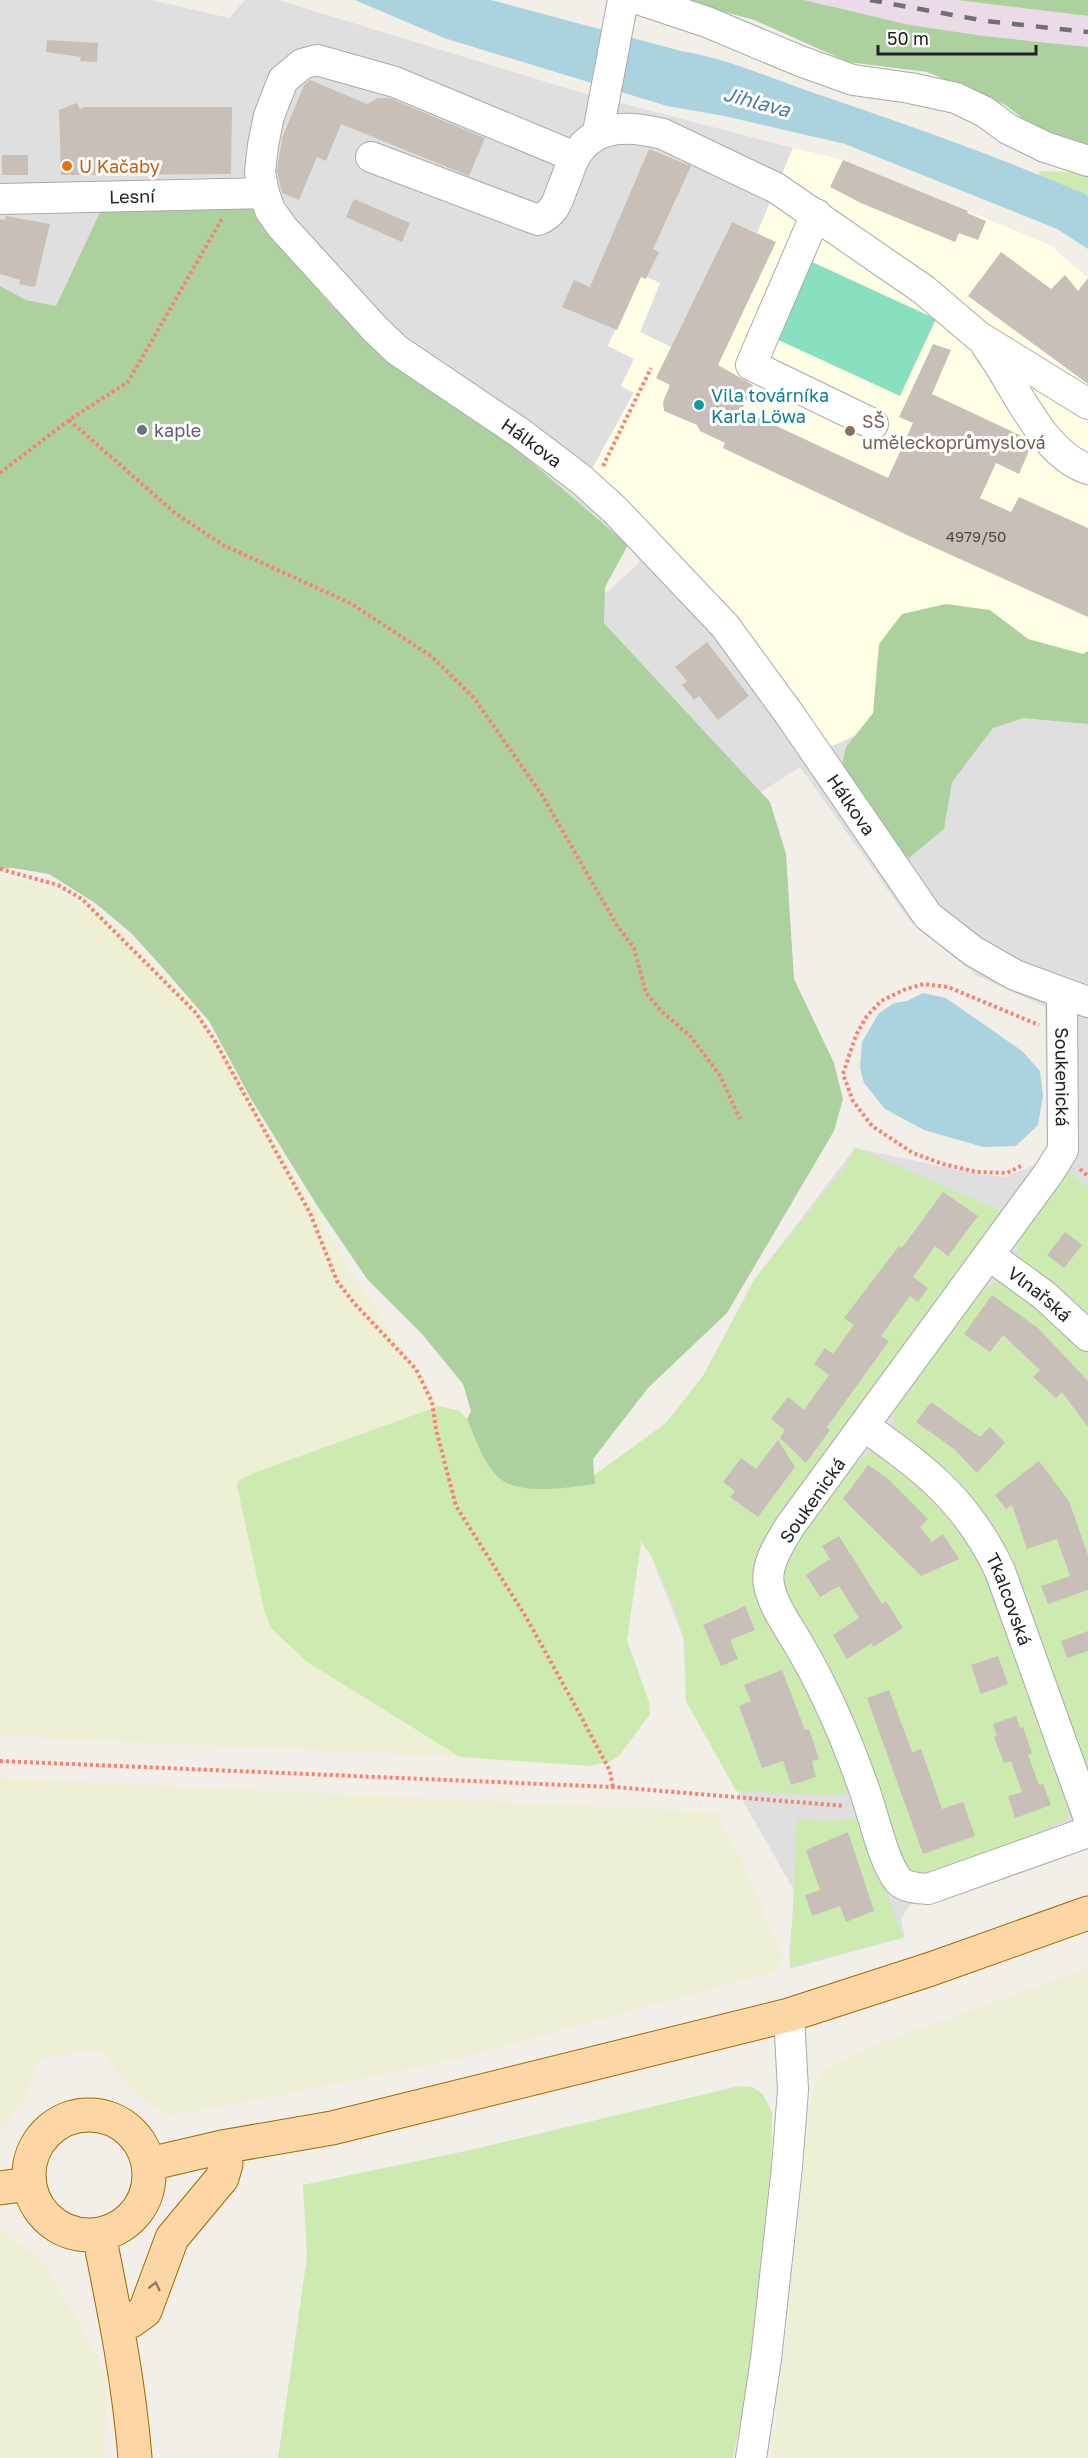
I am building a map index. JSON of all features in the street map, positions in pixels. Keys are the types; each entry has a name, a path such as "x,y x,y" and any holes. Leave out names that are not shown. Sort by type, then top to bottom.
{"main road":[{"path":"149,2164 222,2147 332,2128 789,2015 931,1969 1088,1913"},
{"path":"88,2114 105,2116 121,2123 134,2134 144,2148 149,2164 147,2193 133,2218 117,2229 99,2235 83,2235 53,2224 42,2213 34,2199 15,2186 29,2167 34,2150 43,2136 56,2124 71,2117 88,2114"},
{"path":"118,2326 131,2321 145,2311 172,2238 222,2178 226,2164 222,2147"},
{"path":"99,2235 118,2326 135,2458"}],"street":[{"path":"371,157 538,220 546,217 555,209 575,157 601,119 629,4 707,22 801,62 854,80 910,88 956,98 985,112 1008,129 1045,147 1088,161"},
{"name":"Hálkova","path":"575,157 395,82 317,60 302,64 283,80 269,116 260,172 250,193 270,210 282,227 397,350 520,433 591,488 615,510 725,626 790,715 928,916 974,951 1014,975 1075,998"},
{"path":"601,119 663,134 776,188 924,290 978,336 1088,404"},
{"name":"Lesní","path":"0,199 250,193"},
{"path":"816,214 751,365 873,424"},
{"path":"978,336 998,361 1027,411 1051,442 1079,466 1088,469"},
{"name":"Soukenická","path":"1075,998 1062,1034 1063,1150 1048,1174 790,1526 771,1564 768,1581 772,1597 805,1654 828,1702 871,1808 891,1869 900,1882 911,1887 928,1889 1088,1832"},
{"name":"Vlnařská","path":"988,1255 1045,1296 1088,1336"},
{"name":"Tkalcovská","path":"864,1426 904,1454 943,1486 977,1528 991,1551 1088,1816"},
{"path":"751,2458 766,2359 787,2167 793,2090 789,2015"}],"path":[{"path":"0,473 69,420 128,382 250,193"},
{"path":"591,488 651,368"},
{"path":"69,420 175,513 223,545 350,603 431,656 474,698 542,795 616,924 634,948 646,993 661,1011 690,1036 719,1074 740,1119"},
{"path":"0,869 58,885 82,899 196,1013 275,1147 310,1213 337,1281 354,1303 417,1368 432,1402 436,1429 456,1506 526,1617 610,1771 614,1787"},
{"path":"1029,1162 1007,1173 977,1172 943,1164 913,1153 872,1126 853,1101 843,1074 847,1058 867,1016 881,1001 906,989 924,984 948,987 1062,1034"},
{"path":"0,1761 614,1787 871,1808"}],"shaded area":[{"path":"0,0 151,0 229,18 245,0 278,0 579,92 793,148 757,234 732,222 673,348 640,332 660,284 641,275 608,346 634,359 634,392 592,469 664,538 700,583 914,708 1088,709 1088,1844 914,1898 901,1919 905,1937 790,1969 789,1952 795,1892 686,1701 683,1637 650,1553 681,1417 754,1280 855,1148 977,1174 1005,1177 1035,1165 1047,1156 1045,1007 976,975 909,920 800,767 761,792 604,623 604,595 640,562 628,545 493,429 352,326 328,302 248,204 100,212 56,306 26,300 0,286"},
{"path":"804,0 956,0 1088,16 1088,47 984,36 910,25"},
{"name":"SŠ uměleckoprůmyslová","path":"793,148 843,160 1050,245 1088,278 1088,709 914,708 830,747 664,538 592,469 634,393 621,386 634,359 608,346 641,274 660,283 640,332 673,348 732,222 757,233"},
{"path":"0,875 52,888 92,908 124,934 193,1004 346,1263 439,1406 256,1472 237,1486 264,1610 271,1628 307,1662 460,1757 0,1736"},
{"path":"0,1778 716,1812 741,1858 783,1959 781,1965 773,1972 460,2058 173,2115 161,2112 140,2096 125,2082 100,2050 39,2059 27,2094 0,2134"},
{"path":"1088,1968 1088,2458 771,2458 790,2303 810,2102 818,2077 825,2068 880,2043"},
{"path":"0,2230 43,2261 107,2374 105,2458 0,2458"}],"green space":[{"path":"681,0 804,0 910,25 984,36 1088,47 1088,148 1041,132 1005,105 927,72 848,62 754,20"},
{"path":"956,0 1088,0 1088,16"},
{"path":"1039,171 1088,173 1088,197 1039,175"},
{"path":"248,204 328,302 352,326 493,429 628,545 605,587 604,623 770,802 786,854 794,979 834,1063 843,1099 834,1131 727,1313 648,1388 593,1459 595,1484 528,1489 504,1481 495,1474 483,1455 467,1419 471,1411 463,1384 422,1334 367,1279 318,1207 251,1099 209,1021 131,933 95,903 49,874 13,868 0,869 0,286 26,300 56,306 100,212"},
{"path":"810,261 936,319 900,396 774,338"},
{"path":"946,604 990,610 1028,639 1083,654 1088,651 1088,724 1023,718 993,728 952,782 944,829 909,858 851,815 838,781 846,747 873,713 879,644 902,614"},
{"path":"855,1147 1006,1213 771,1533 793,1656 853,1794 821,1795 736,1791 686,1701 686,1648 675,1608 650,1553 639,1540 641,1544 627,1640 649,1702 650,1714 619,1756 611,1761 590,1766 460,1757 307,1662 271,1628 264,1610 237,1486 238,1481 256,1472 439,1406 460,1411 467,1419 495,1474 587,1480 666,1423 705,1373 754,1280 847,1165"},
{"path":"1069,1171 1088,1188 1088,1315 1024,1264 1017,1252 1019,1240"},
{"path":"995,1282 1002,1282 1068,1331 1088,1352 1088,1778 1000,1539 978,1505 953,1475 896,1429 893,1417 897,1406 979,1295"},
{"path":"877,1451 922,1482 982,1560 1070,1809 1066,1819 1050,1827 1051,1831 930,1874 914,1872 904,1861 876,1779 844,1698 817,1646 794,1609 783,1578 788,1558 815,1515 855,1463 857,1464 867,1453"},
{"path":"797,1819 826,1821 861,1819 903,1938 790,1967"},
{"path":"739,2086 752,2087 762,2093 772,2112 771,2174 744,2404 733,2458 278,2458 307,2257 303,2185 470,2150"}],"water":[{"name":"Jihlava","path":"355,0 491,0 746,68 949,140 1085,194 1088,197 1088,249 1057,229 845,144 724,116 667,106 444,38"},
{"path":"923,993 946,998 1022,1051 1040,1071 1043,1096 1038,1125 1016,1146 983,1147 924,1130 885,1109 864,1083 860,1068 862,1042 879,1013 894,1003 907,1001"}],"building":[{"path":"47,40 98,43 97,62 80,61 81,57 46,52"},
{"path":"310,80 367,104 378,98 389,98 485,138 469,176 341,124 326,161 317,157 299,200 282,193 277,171 282,138 304,85"},
{"path":"77,103 80,109 85,107 232,107 231,174 61,175 59,110"},
{"path":"649,149 691,166 653,249 659,252 646,279 641,277 617,330 562,307 574,280 590,287"},
{"path":"2,155 28,155 28,175 2,175"},
{"path":"843,160 968,211 967,213 986,221 978,240 959,233 955,242 861,203 830,187"},
{"path":"354,199 410,223 402,242 346,217"},
{"path":"6,216 50,224 35,287 19,284 20,280 0,274 0,219 5,220"},
{"path":"732,222 776,242 718,365 753,385 742,410 888,478 913,423 899,417 933,344 951,350 932,394 1024,437 1031,446 1019,474 996,463 980,498 1011,512 1019,497 1088,528 1088,617 723,448 725,443 700,431 697,425 664,411 663,402 670,385 656,378"},
{"path":"1001,252 1051,289 1065,275 1078,291 1088,278 1088,384 968,296"},
{"path":"707,642 749,696 718,720 699,696 694,700 682,685 687,681 675,667"},
{"path":"943,1192 978,1216 948,1256 935,1246 913,1277 928,1288 918,1302 910,1296 881,1336 889,1341 827,1427 830,1430 806,1463 780,1438 785,1430 771,1419 788,1397 804,1410 829,1375 814,1364 825,1348 833,1354 854,1325 844,1318 899,1246 902,1248"},
{"path":"1065,1232 1082,1245 1064,1268 1047,1255"},
{"path":"992,1295 1038,1328 1088,1381 1088,1427 1062,1392 1056,1398 1033,1377 1040,1370 1003,1335 990,1352 964,1334"},
{"path":"931,1402 980,1437 990,1427 1005,1443 977,1473 954,1449 916,1422"},
{"path":"778,1440 795,1467 758,1517 730,1497 735,1491 723,1482 741,1458 756,1469"},
{"path":"1039,1461 1069,1501 1088,1555 1088,1590 1048,1604 1041,1586 1070,1576 1057,1539 1027,1549 1012,1505 1006,1509 995,1495"},
{"path":"868,1465 887,1478 928,1519 920,1527 932,1542 943,1534 959,1559 921,1576 843,1499"},
{"path":"839,1536 882,1604 886,1601 903,1628 873,1647 872,1643 847,1659 833,1635 859,1618 839,1586 820,1597 806,1575 830,1559 822,1546"},
{"path":"745,1606 755,1630 732,1639 731,1642 738,1659 721,1666 703,1625"},
{"path":"1088,1631 1088,1651 1067,1658 1061,1641"},
{"path":"998,1656 1008,1684 981,1694 971,1665"},
{"path":"782,1670 805,1730 809,1729 819,1759 812,1761 816,1777 791,1785 783,1761 762,1768 739,1706 751,1701 744,1685"},
{"path":"889,1690 912,1752 921,1749 942,1809 963,1802 975,1836 923,1854 867,1698"},
{"path":"1016,1716 1020,1728 1023,1727 1032,1753 1028,1755 1039,1785 1043,1784 1051,1805 1015,1818 1008,1796 1022,1792 1011,1761 1004,1763 994,1737 997,1736 993,1724"},
{"path":"848,1832 874,1911 846,1922 840,1906 812,1916 805,1895 820,1890 806,1850"}],"railway":[{"path":"870,0 986,21 1088,32"}],"place":[{"name":"U Kačaby","path":"67,166"},
{"name":"Vila továrníka Karla Löwa","path":"699,405"},
{"name":"kaple","path":"142,430"},
{"name":"SŠ uměleckoprůmyslová","path":"850,431"}]}
